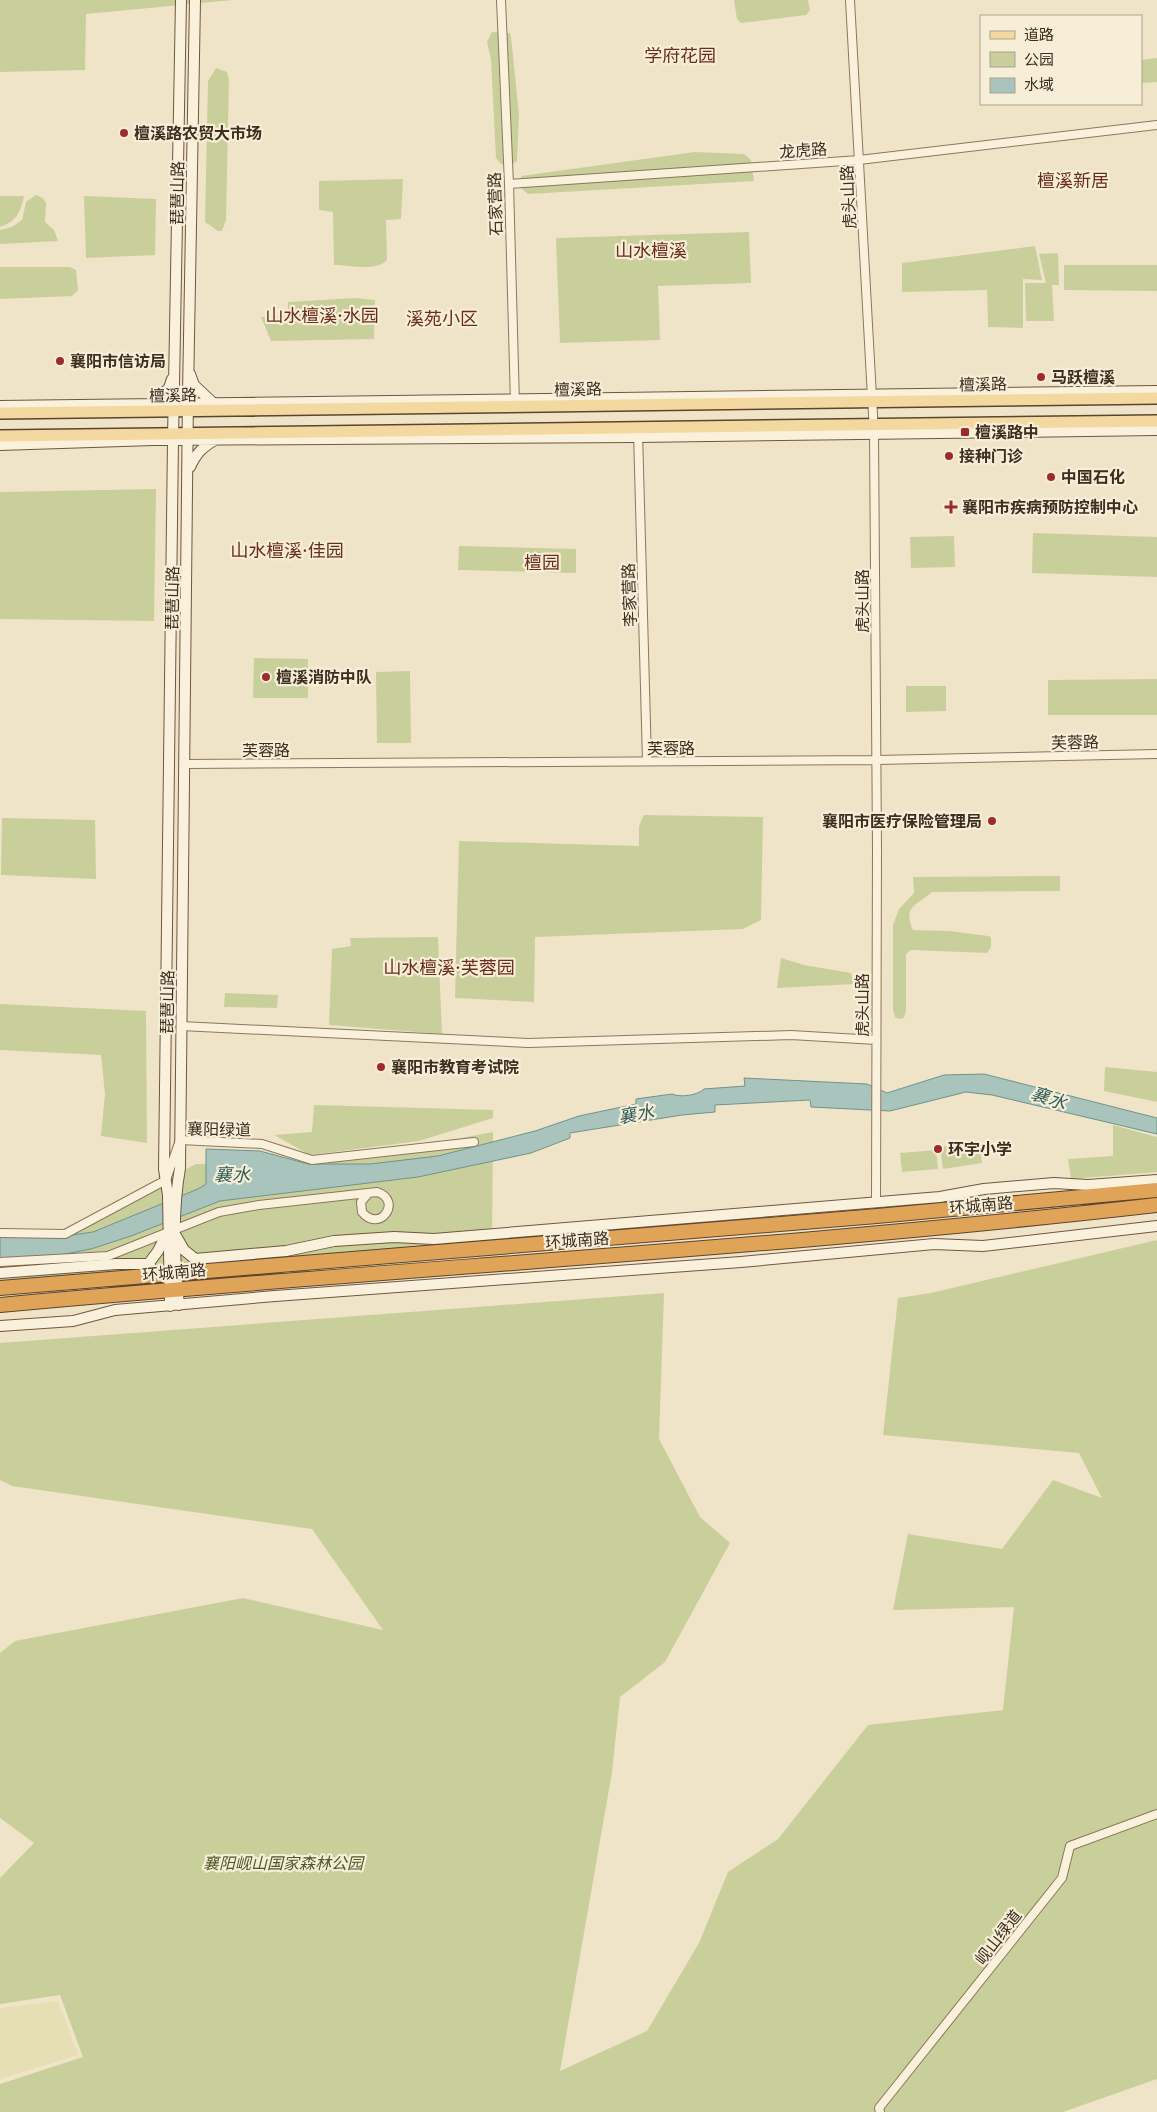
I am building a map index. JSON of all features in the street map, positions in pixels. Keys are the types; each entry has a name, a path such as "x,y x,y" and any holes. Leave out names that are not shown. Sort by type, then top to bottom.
{"highway":[{"name":"环城南路","path":"0,1288 389,1257 876,1209 1156,1187"},
{"name":"环城南路","path":"0,1305 173,1289 739,1245 1157,1204"}],"main road":[{"name":"檀溪路","path":"0,413 174,407 873,398 1157,398"},
{"path":"0,436 188,437 874,429 1157,421"}],"street":[{"name":"琵琶山路","path":"171,1195 166,1180 164,1149 172,468 181,0"},
{"name":"琵琶山路","path":"171,1195 180,1168 195,0"},
{"name":"石家营路","path":"501,0 509,184 515,403"},
{"name":"虎头山路","path":"850,0 874,429 876,1209"},
{"name":"龙虎路","path":"509,184 859,160 1157,124"},
{"path":"189,372 194,385 212,402"},
{"path":"152,403 168,388 174,373"},
{"path":"873,398 1157,392"},
{"path":"189,407 212,402 515,403"},
{"path":"0,406 152,403 174,407"},
{"path":"874,429 1157,430"},
{"path":"188,437 216,439 638,432"},
{"name":"李家营路","path":"638,432 647,762"},
{"path":"0,445 153,440 173,437"},
{"path":"188,470 196,454 204,446 216,439"},
{"path":"153,440 165,446 172,468"},
{"name":"芙蓉路","path":"184,764 876,760 1157,754"},
{"path":"181,1026 528,1043 791,1035 876,1040"},
{"name":"襄阳绿道","path":"166,1180 180,1140 262,1144 312,1160 474,1142"},
{"path":"0,1232 65,1234 166,1180"},
{"path":"0,1262 108,1256 220,1212 259,1205 373,1192 380,1193 387,1200 388,1209 386,1214 378,1219 369,1218 362,1212 361,1202 367,1195"},
{"path":"171,1195 174,1305"},
{"path":"195,1259 286,1251 334,1242 394,1237 434,1239 876,1209 878,1250"},
{"path":"0,1326 73,1321 115,1310 934,1244 983,1246 1157,1226"},
{"path":"171,1231 177,1241 209,1270"},
{"path":"134,1276 150,1264 171,1231"},
{"path":"0,1273 116,1264 150,1264"},
{"name":"岘山绿道","path":"880,2112 879,2108 1062,1878 1070,1846 1157,1814"}],"shaded area":[{"path":"58,2001 78,2055 0,2079 0,2008"}],"green space":[{"path":"0,0 233,0 86,14 85,70 0,72"},
{"path":"734,0 808,0 810,10 806,15 741,23 737,19"},
{"path":"492,32 510,33 511,37 519,115 517,161 513,164 501,164 496,158 491,59 487,42"},
{"path":"1157,58 1157,82 1142,83 1142,60"},
{"path":"216,68 227,72 229,80 226,220 222,231 218,231 205,222 208,81"},
{"path":"695,152 744,154 751,160 754,181 528,194 521,188 521,176"},
{"path":"403,179 401,219 386,220 387,260 382,264 369,267 334,265 333,212 319,210 319,181"},
{"path":"36,195 43,198 46,203 45,222 54,230 58,241 0,244 0,230 12,227 22,220 26,202"},
{"path":"0,196 24,196 17,216 0,227"},
{"path":"84,196 156,199 155,255 86,258"},
{"path":"749,232 751,283 658,286 660,340 560,343 556,238"},
{"path":"1035,246 1042,280 1023,279 1023,328 988,327 987,290 902,292 902,263"},
{"path":"1058,253 1059,285 1052,285 1054,321 1026,321 1025,283 1046,283 1039,254"},
{"path":"1064,265 1157,265 1157,291 1064,290"},
{"path":"0,267 70,267 76,270 78,290 72,296 0,299"},
{"path":"355,298 375,300 374,339 271,341 261,317 288,316 288,302"},
{"path":"156,489 154,621 0,619 0,492"},
{"path":"1033,533 1157,537 1157,577 1032,573"},
{"path":"954,536 955,567 911,568 910,537"},
{"path":"459,546 576,549 576,573 458,570"},
{"path":"254,658 308,659 308,698 253,698"},
{"path":"410,671 411,743 377,743 376,672"},
{"path":"1157,679 1157,715 1048,715 1048,680"},
{"path":"906,686 946,686 946,711 906,712"},
{"path":"644,815 763,817 761,920 743,929 535,937 534,1002 455,998 459,841 639,846 639,826"},
{"path":"2,818 95,820 96,879 1,875"},
{"path":"1060,876 1060,891 932,892 916,904 909,916 913,930 950,931 988,936 991,937 991,947 987,953 911,950 906,954 906,1011 904,1018 898,1019 895,1017 893,1010 893,925 899,909 914,893 913,877"},
{"path":"438,937 442,1034 329,1025 332,949 351,946 350,938"},
{"path":"781,958 804,965 851,973 854,984 777,988"},
{"path":"225,993 278,995 277,1008 224,1007"},
{"path":"0,1004 146,1011 147,1143 101,1136 105,1094 101,1055 0,1050"},
{"path":"1105,1067 1157,1072 1157,1102 1104,1091"},
{"path":"314,1105 493,1110 493,1118 419,1141 310,1155 274,1135 312,1132"},
{"path":"1113,1125 1157,1137 1157,1172 1071,1179 1068,1159 1113,1156"},
{"path":"493,1132 492,1248 0,1288 0,1228 65,1234 196,1164 313,1166"},
{"path":"979,1142 982,1163 943,1169 940,1147"},
{"path":"936,1150 938,1169 902,1172 900,1153"},
{"name":"襄阳岘山国家森林公园","path":"1157,1240 1157,2079 1063,2112 0,2112 0,2084 83,2057 60,1995 0,2004 0,1878 34,1843 0,1818 0,1653 15,1641 243,1598 383,1630 312,1529 12,1486 0,1480 0,1343 664,1293 659,1439 700,1517 730,1543 665,1662 620,1697 612,1772 560,2071 647,2031 699,1943 728,1872 778,1839 868,1725 1003,1710 1014,1607 893,1610 908,1534 1002,1549 1053,1480 1102,1498 1079,1453 883,1435 898,1298 931,1293"}],"water":[{"name":"襄水","path":"984,1074 1157,1118 1157,1134 992,1095 966,1092 890,1111 811,1107 810,1100 715,1105 715,1112 682,1115 570,1133 570,1138 531,1153 418,1177 220,1201 131,1236 91,1249 60,1255 0,1259 0,1236 65,1236 93,1232 198,1189 206,1184 206,1149 260,1151 308,1164 370,1164 438,1156 535,1131 579,1116 636,1104 636,1099 672,1094 680,1096 689,1095 704,1089 745,1086 744,1078 867,1084 887,1093 944,1075"}],"place":[{"name":"檀溪路农贸大市场","path":"124,133"},
{"name":"襄阳市信访局","path":"60,361"},
{"name":"马跃檀溪","path":"1041,377"},
{"name":"檀溪路中","path":"965,432"},
{"name":"接种门诊","path":"949,456"},
{"name":"中国石化","path":"1051,477"},
{"name":"襄阳市疾病预防控制中心","path":"951,507"},
{"name":"檀溪消防中队","path":"266,677"},
{"name":"襄阳市医疗保险管理局","path":"992,821"},
{"name":"襄阳市教育考试院","path":"381,1067"},
{"name":"环宇小学","path":"938,1149"}],"district":[{"name":"学府花园","path":"680,55"},
{"name":"檀溪新居","path":"1073,180"},
{"name":"山水檀溪","path":"651,250"},
{"name":"山水檀溪·水园","path":"322,315"},
{"name":"溪苑小区","path":"442,318"},
{"name":"山水檀溪·佳园","path":"287,550"},
{"name":"檀园","path":"542,562"},
{"name":"山水檀溪·芙蓉园","path":"449,967"}]}
